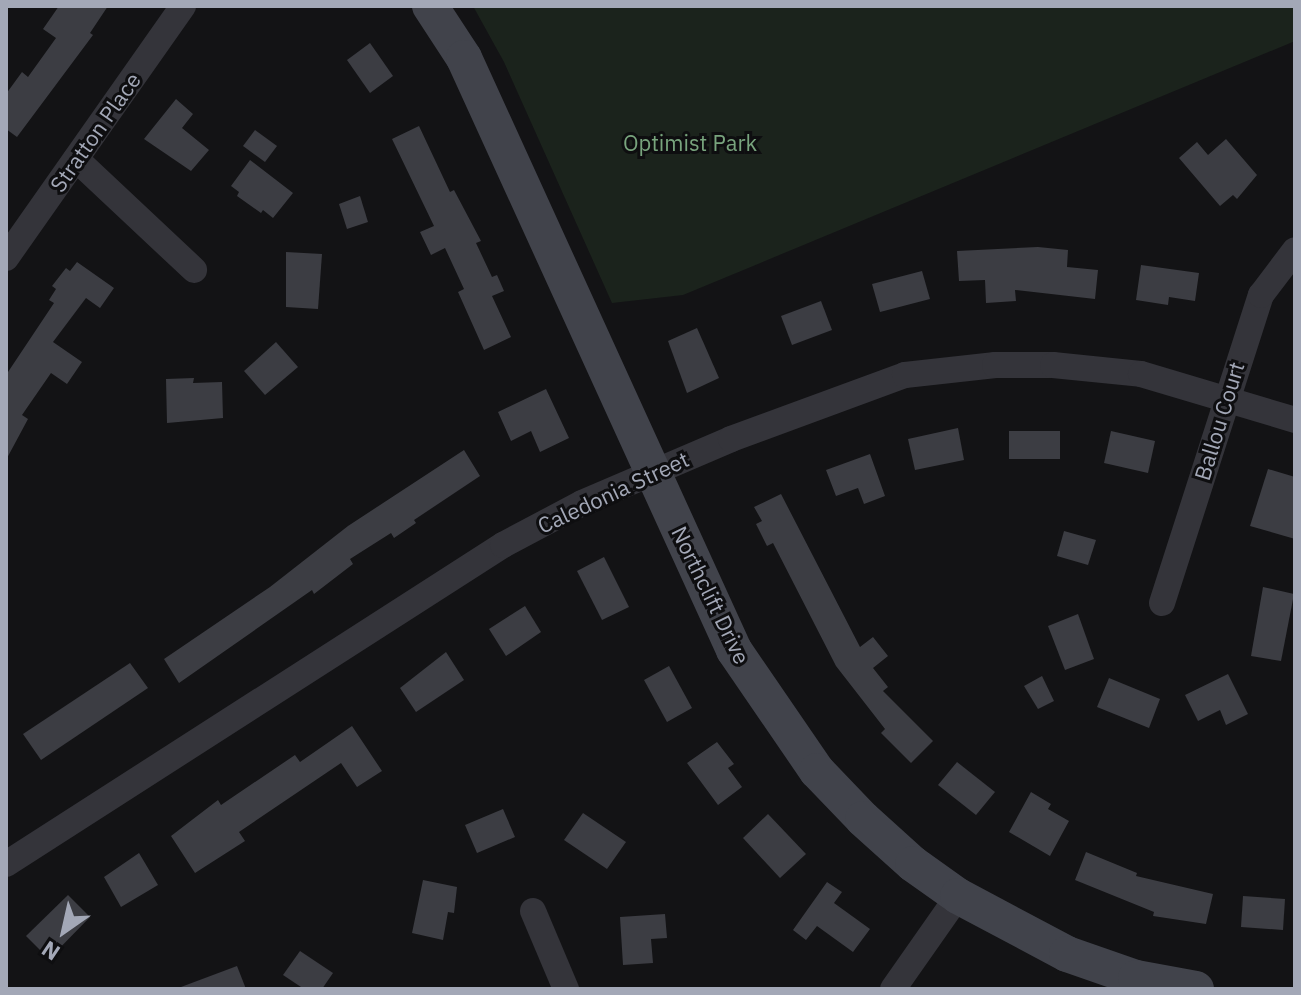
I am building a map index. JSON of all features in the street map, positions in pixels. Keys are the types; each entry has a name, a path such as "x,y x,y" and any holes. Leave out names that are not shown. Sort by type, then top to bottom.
{"street":[{"name":"Stratton Place","path":"6,258 183,6"},
{"name":"Northclift Drive","path":"430,6 464,58 734,650 817,771 863,819 913,864 958,896 1067,954 1136,978 1196,989"},
{"path":"76,159 194,270"},
{"name":"Ballou Court","path":"1162,603 1261,295 1295,250"},
{"name":"Caledonia Street","path":"6,864 503,545 582,503 653,472 805,410 905,375 995,365 1053,365 1141,374 1227,397 1295,420"},
{"path":"893,989 958,896"},
{"path":"533,911 566,989"}],"green space":[{"name":"Optimist Park","path":"473,6 1293,6 1295,41 683,295 612,303 504,62"}],"building":[{"path":"59,6 108,6 90,33 93,35 17,137 6,129 6,94 22,72 28,77 56,38 43,29"},
{"path":"370,43 393,76 370,93 347,60"},
{"path":"176,99 193,114 182,128 209,150 191,171 144,139"},
{"path":"419,126 450,192 454,190 481,241 476,243 492,277 497,275 504,291 492,296 511,337 484,350 458,292 464,289 445,248 431,255 420,232 434,226 392,139"},
{"path":"255,130 277,146 265,162 243,146"},
{"path":"1226,139 1257,175 1237,199 1233,195 1220,206 1179,158 1197,142 1208,155"},
{"path":"250,160 293,193 273,218 237,196 239,192 231,186"},
{"path":"360,196 368,222 347,229 339,204"},
{"path":"1038,247 1068,250 1067,267 1098,270 1095,299 1015,290 1016,301 986,303 985,280 959,281 957,251"},
{"path":"286,252 322,254 318,309 286,307"},
{"path":"77,262 114,288 100,308 86,298 53,342 82,362 67,384 51,373 22,415 28,419 6,460 6,375 54,303 49,300 56,289 52,286 66,268 70,271"},
{"path":"1141,265 1199,273 1195,301 1169,297 1168,305 1136,300"},
{"path":"922,271 930,299 880,312 872,284"},
{"path":"821,301 832,330 792,345 781,316"},
{"path":"697,328 719,378 687,393 668,341"},
{"path":"276,342 298,367 265,395 244,371"},
{"path":"194,378 193,383 222,382 223,418 167,423 166,379"},
{"path":"546,389 569,438 540,452 531,431 511,441 498,412"},
{"path":"958,428 964,460 915,470 908,439"},
{"path":"1009,431 1060,431 1060,459 1009,459"},
{"path":"1111,431 1155,441 1148,473 1104,463"},
{"path":"464,450 480,476 414,520 416,523 394,538 391,533 350,559 353,564 314,594 312,590 179,683 164,659 270,587 348,526"},
{"path":"870,454 885,496 864,504 858,488 836,496 826,470"},
{"path":"1268,469 1295,477 1295,539 1250,526"},
{"path":"781,494 860,647 873,637 888,656 873,668 888,687 883,691 933,741 911,763 881,733 885,729 836,666 773,543 767,546 756,524 762,521 754,507"},
{"path":"1064,531 1096,540 1088,565 1057,556"},
{"path":"604,557 629,607 602,620 577,571"},
{"path":"1263,587 1294,594 1281,661 1251,656"},
{"path":"525,606 541,632 506,656 489,629"},
{"path":"1078,614 1094,659 1065,670 1048,626"},
{"path":"446,652 464,680 416,712 400,688"},
{"path":"130,663 148,688 41,760 23,734"},
{"path":"669,666 692,708 667,722 644,680"},
{"path":"1228,674 1248,714 1226,725 1220,710 1198,721 1185,695"},
{"path":"1042,676 1054,701 1038,709 1024,686"},
{"path":"1109,678 1160,699 1149,728 1097,707"},
{"path":"352,726 382,771 357,787 341,763 239,832 245,841 195,873 171,836 218,800 221,805 295,755 300,762"},
{"path":"717,742 734,764 728,768 742,787 718,805 687,763"},
{"path":"957,762 995,792 976,815 938,785"},
{"path":"1031,792 1051,804 1048,809 1069,821 1050,856 1009,832"},
{"path":"503,809 515,837 477,853 465,825"},
{"path":"583,813 626,842 607,869 564,840"},
{"path":"768,814 806,854 780,878 743,838"},
{"path":"1086,852 1137,873 1136,876 1213,894 1206,924 1153,916 1154,912 1075,880"},
{"path":"139,853 158,885 121,907 104,877"},
{"path":"423,880 457,887 454,913 448,912 443,940 412,933"},
{"path":"827,882 842,892 834,903 870,929 853,952 817,926 806,940 793,930"},
{"path":"68,895 90,917 49,959 26,936"},
{"path":"1243,896 1285,899 1283,930 1241,927"},
{"path":"665,914 667,938 651,939 653,963 623,965 620,917"},
{"path":"300,951 333,973 322,989 304,989 283,975"},
{"path":"237,966 246,989 181,989 181,987"}]}
